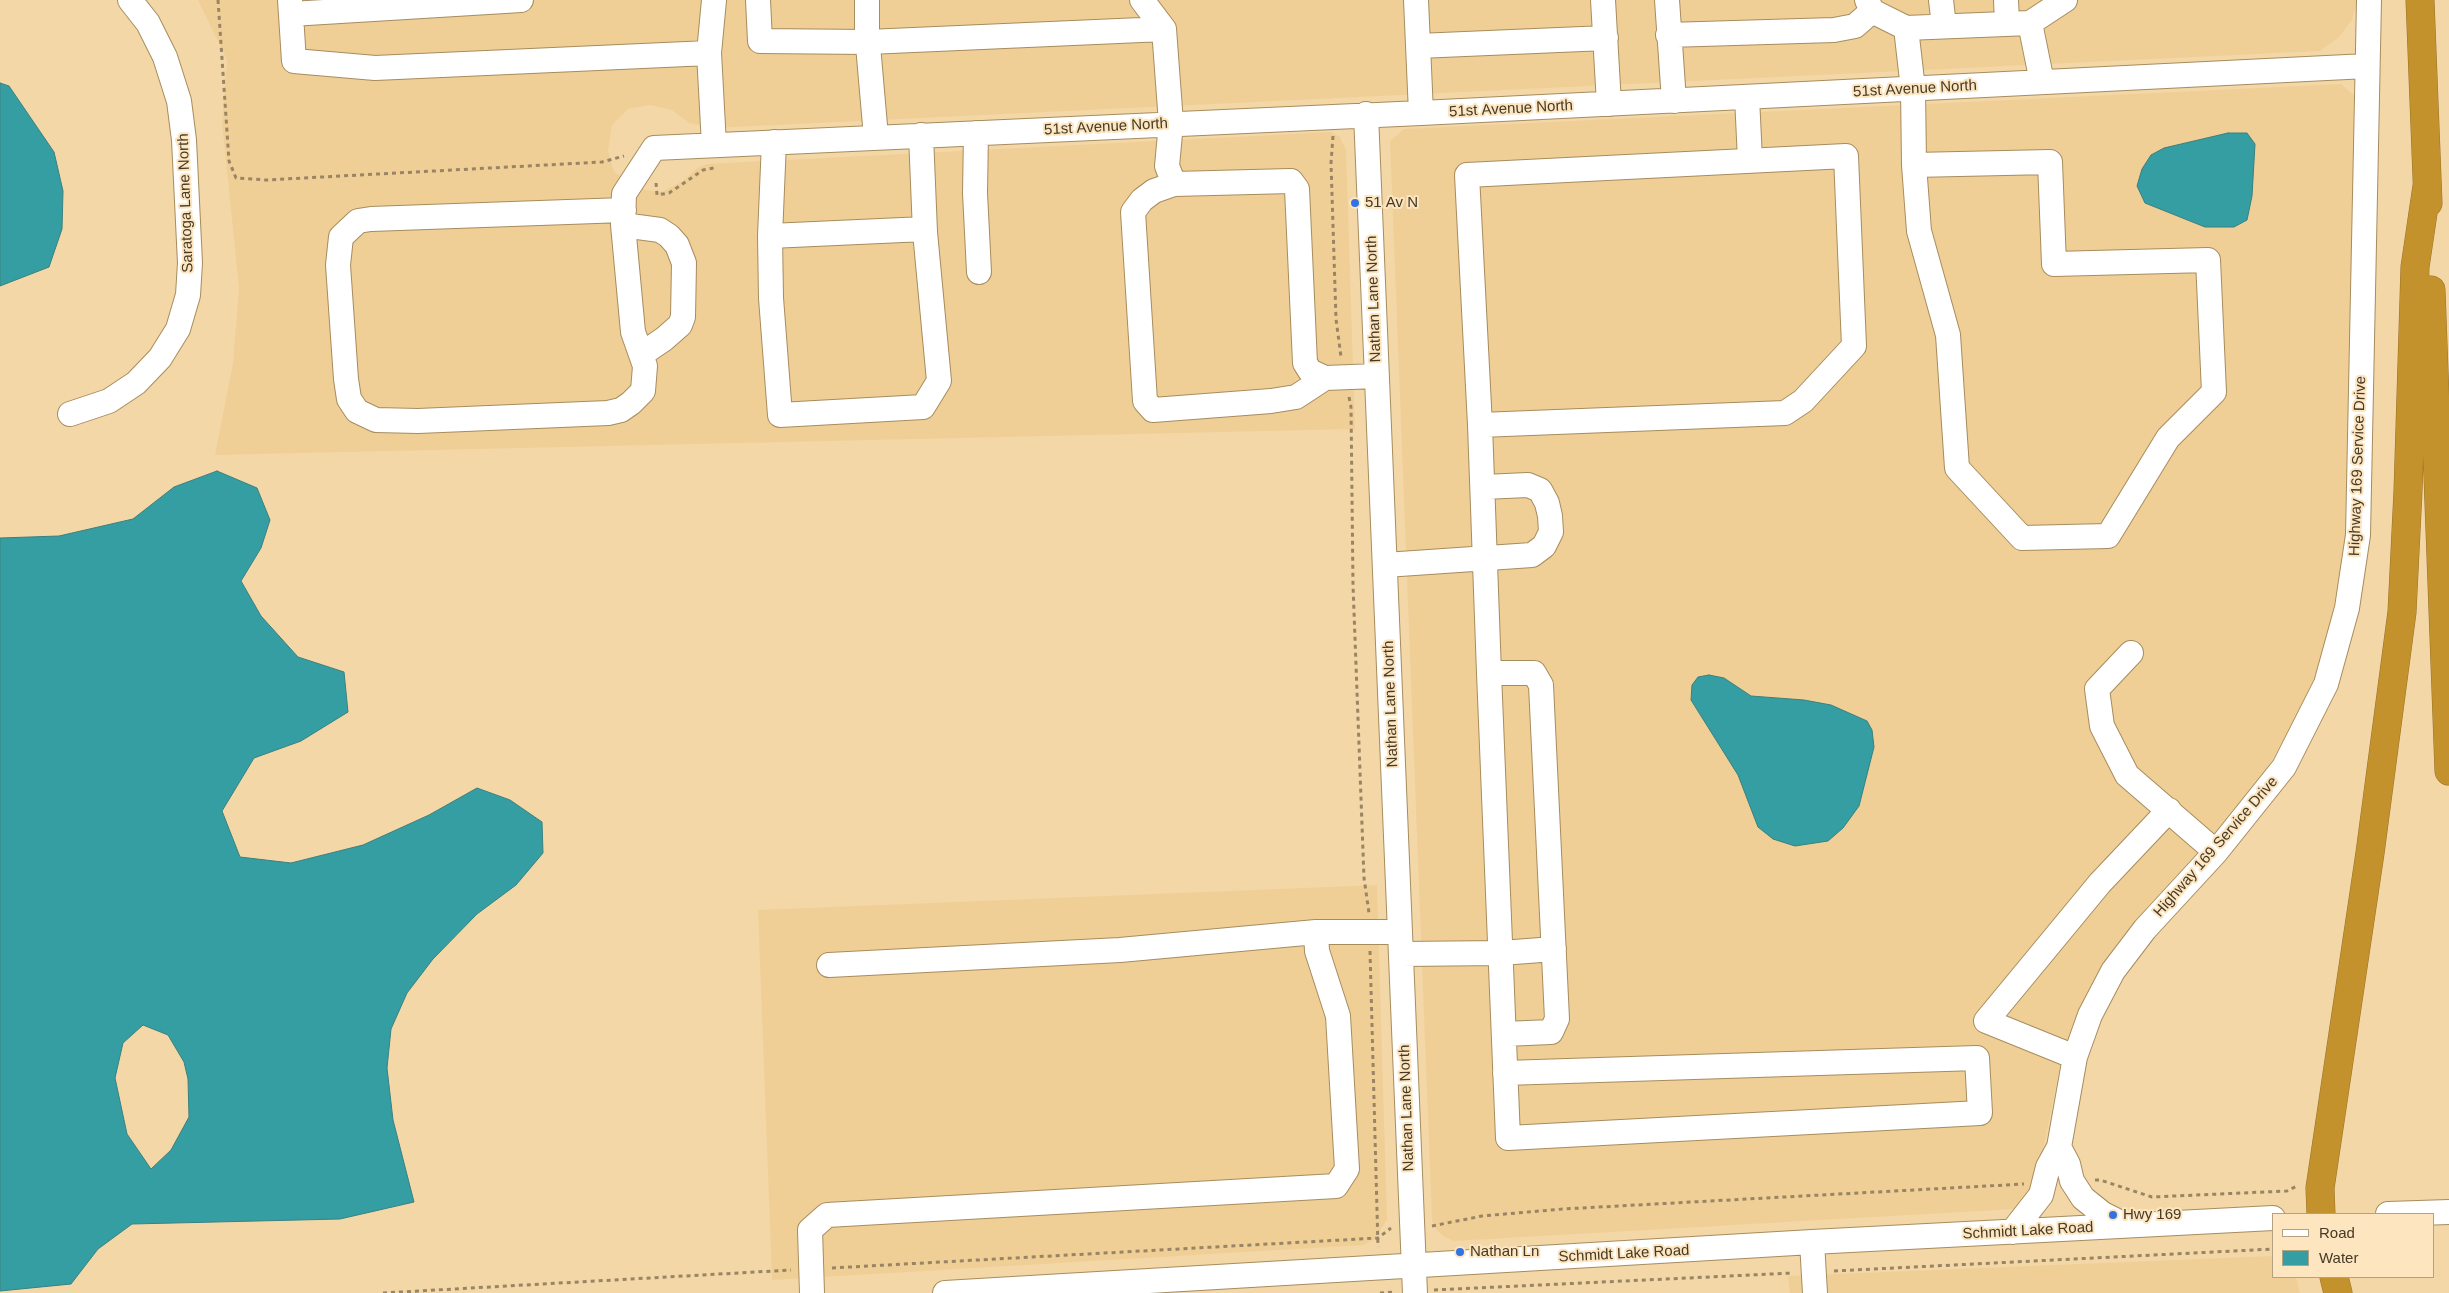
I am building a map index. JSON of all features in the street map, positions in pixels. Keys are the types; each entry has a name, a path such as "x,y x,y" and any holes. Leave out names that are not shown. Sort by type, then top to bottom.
{"highway":[{"path":"2420,0 2449,771"},
{"path":"2321,1213 2320,1188 2368,863 2402,612 2408,491 2414,268 2427,186"},
{"path":"2334,1278 2338,1293"}],"street":[{"name":"Saratoga Lane North","path":"70,414 109,401 136,383 160,358 178,329 188,295 190,263 184,140 179,101 165,57 148,23 130,0"},
{"path":"521,0 290,7 294,61 375,68 708,53"},
{"path":"714,0 708,53 714,145"},
{"path":"758,0 760,41 868,42 1164,29"},
{"path":"867,0 868,42 876,137"},
{"path":"1142,0 1164,29 1171,124 1167,166 1174,184"},
{"path":"1416,0 1422,113"},
{"path":"1604,0 1608,104"},
{"path":"1667,0 1674,100"},
{"path":"1941,0 1944,26"},
{"path":"2006,0 2018,23 2042,82"},
{"name":"Highway 169 Service Drive","path":"2012,1232 2041,1195 2048,1166 2059,1147 2075,1057 2090,1015 2113,972 2145,929 2216,852 2284,767 2326,684 2347,608 2358,535 2369,0"},
{"path":"1668,35 1834,30 1856,26 1870,6 1906,28 2018,23 2063,1"},
{"path":"1906,28 1913,89 1914,165 1919,231 1948,335 1957,468 2022,538 2108,536 2168,438 2214,392 2208,260 2054,264 2050,162 1914,165"},
{"path":"1418,46 1606,38"},
{"name":"51st Avenue North","path":"654,148 1366,114 1422,113 2367,66"},
{"path":"1747,97 1750,160"},
{"name":"Nathan Lane North","path":"1366,114 1415,1293"},
{"path":"976,132 975,193 979,272"},
{"path":"774,142 770,236 770,298 780,415 923,407 939,381 925,229 921,135"},
{"path":"642,354 680,325 683,317 684,263 677,244 669,236 660,230 624,217 371,219 358,221 341,237 338,265 346,380 349,399 357,411 376,420 418,421 608,413 621,410 643,391 644,366 642,354 633,332 624,217 624,194 654,148"},
{"path":"1480,425 1785,414 1803,402 1854,346 1846,156 1466,175 1483,487 1489,673 1501,953 1505,1072 1508,1138 1980,1113 1977,1058 1505,1072"},
{"path":"1335,378 1296,397 1271,401 1153,410 1145,401 1134,212 1142,200 1154,191 1174,184 1291,182 1297,190 1305,363 1310,371 1335,378 1377,376"},
{"path":"770,236 925,229"},
{"path":"1385,565 1485,557 1532,556 1544,546 1551,532 1547,503 1540,490 1528,485 1483,487"},
{"path":"2132,654 2097,689 2102,726 2127,775 2216,852"},
{"path":"1489,673 1534,673 1541,685 1557,1019 1551,1032 1504,1034"},
{"path":"2075,1057 1986,1021 2100,883 2169,810"},
{"path":"812,1293 810,1230 827,1216 1336,1186 1347,1169 1338,1016 1317,951 1316,932"},
{"path":"829,965 1120,950 1316,932 1369,933 1400,943 1501,953 1554,949"},
{"path":"2059,1147 2068,1164 2072,1181 2083,1198 2103,1214 2125,1225"},
{"path":"2420,1213 2449,1212"},
{"name":"Schmidt Lake Road","path":"945,1293 1812,1242 2272,1218"},
{"path":"1812,1242 1815,1293"}],"path":[{"path":"218,0 229,162 236,178 266,180 602,162 654,148"},
{"path":"1336,116 1331,163 1335,378 1351,408 1353,585 1364,878 1369,910 1378,1238"},
{"path":"2072,1181 2100,1180 2152,1197 2287,1191 2298,1186"},
{"path":"383,1293 1378,1238 1389,1228 1442,1226 1482,1216 1563,1209 1998,1184 2045,1184"}],"shaded area":[{"path":"198,0 2357,0 2357,3 2352,20 2339,37 2320,51 713,128 689,123 672,110 650,105 628,109 612,125 608,151 614,172 646,190 662,192 683,181 696,169 706,164 1331,132 1340,137 1346,150 1355,429 215,455 233,363 239,288 222,122 227,60"},
{"path":"2341,84 2356,97 2345,536 2331,623 2309,695 2252,795 2148,906 2107,957 2078,1012 2061,1061 2035,1191 2014,1209 1454,1241 1443,1236 1436,1229 1432,1221 1390,141 1404,129"},
{"path":"1377,885 1387,1219 1375,1239 1364,1245 772,1280 758,910"},
{"path":"2272,1256 2272,1278 2296,1278 2300,1293 1790,1293 1788,1276"}],"water":[{"path":"0,83 9,86 54,152 63,191 62,229 49,267 0,286"},
{"path":"2228,133 2247,133 2255,144 2252,196 2247,220 2234,227 2205,227 2145,203 2137,186 2142,169 2151,155 2164,148"},
{"path":"217,471 257,488 270,520 261,548 241,581 261,616 298,657 344,672 348,712 301,741 254,758 222,811 240,857 291,863 363,845 429,815 477,788 510,800 542,822 543,853 516,885 477,914 433,959 407,993 391,1029 387,1068 393,1120 414,1202 340,1219 132,1224 98,1249 71,1284 0,1291 0,538 59,536 133,519 174,487","holes":["143,1025 168,1035 184,1062 188,1079 189,1117 171,1150 151,1169 127,1134 115,1078 123,1043"]},
{"path":"1709,675 1724,678 1751,696 1804,700 1831,705 1867,721 1872,730 1874,747 1859,806 1843,828 1828,841 1795,846 1773,839 1758,827 1738,775 1691,700 1692,685 1698,677"}],"place":[{"name":"51 Av N","path":"1355,203"},
{"name":"Hwy 169","path":"2113,1215"},
{"name":"Nathan Ln","path":"1460,1252"}]}
